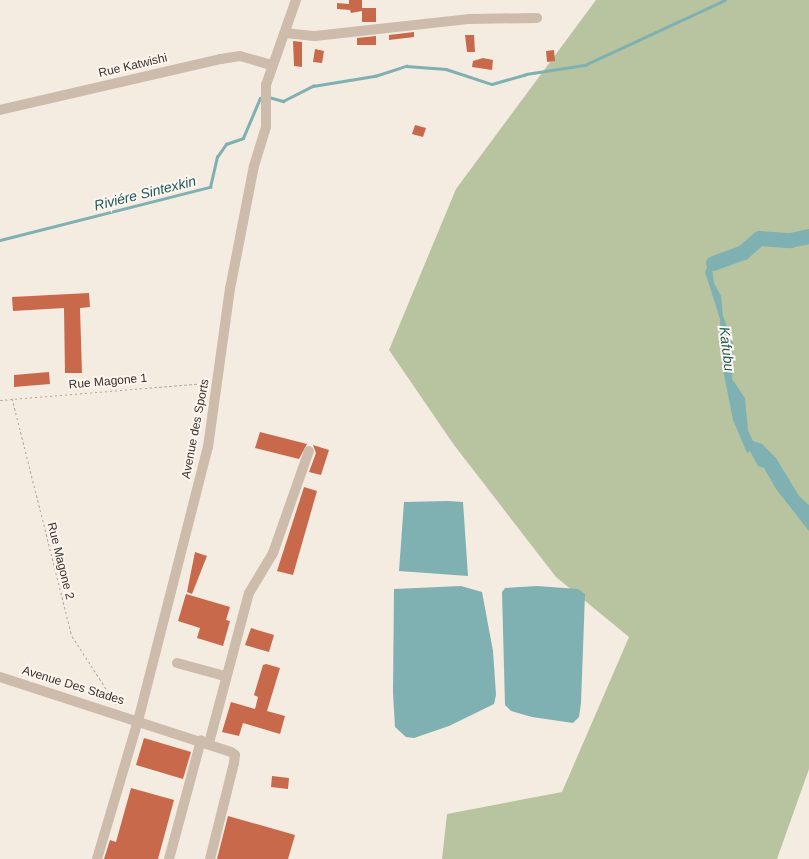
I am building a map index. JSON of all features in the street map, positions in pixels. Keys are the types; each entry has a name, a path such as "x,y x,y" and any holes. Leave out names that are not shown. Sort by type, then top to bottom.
{"street":[{"name":"Avenue des Sports","path":"97,859 138,721 208,447 230,289 254,166 266,127 266,85 271,65 285,33 296,0"},
{"path":"285,33 314,36 470,20 537,18"},
{"name":"Rue Katwishi","path":"0,110 221,59 240,56 271,65"},
{"path":"169,859 226,676 249,594 273,553 309,451"},
{"path":"177,663 226,676"},
{"name":"Avenue Des Stades","path":"0,677 205,742 236,756 210,859"}],"path":[{"name":"Rue Magone 1","path":"0,400 218,383"},
{"name":"Rue Magone 2","path":"12,398 72,636 124,715"}],"green space":[{"path":"596,0 809,0 809,769 777,859 442,859 447,814 562,792 629,637 556,577 454,445 389,350 456,189"}],"water":[{"path":"723,254 735,256 737,260 714,265 712,268 714,283 721,296 723,316 733,343 732,379 745,398 748,430 753,441 762,444 776,458 799,496 809,505 809,531 776,489 764,468 758,466 750,451 747,453 733,420 722,364 720,319 705,272 710,260"},
{"path":"404,502 463,502 468,576 399,571"},
{"path":"461,586 482,592 493,651 496,695 494,704 449,726 414,738 406,737 395,727 393,693 394,589"},
{"path":"537,586 578,589 585,594 581,703 579,717 573,723 532,717 511,711 505,705 502,592 505,588"}],"building":[{"path":"349,0 362,0 362,8 376,8 376,22 362,22 362,11 351,13 350,10 337,9 337,3 349,4"},
{"path":"414,32 414,37 389,40 389,35"},
{"path":"465,35 474,35 475,52 467,52"},
{"path":"376,36 376,45 357,45 357,38"},
{"path":"293,41 302,42 302,67 294,66"},
{"path":"315,49 324,51 322,63 313,62"},
{"path":"554,50 555,61 547,62 546,51"},
{"path":"483,58 493,60 492,70 472,67 473,61"},
{"path":"415,125 426,128 423,137 412,134"},
{"path":"89,293 90,307 80,308 82,373 65,373 64,308 13,311 12,297"},
{"path":"49,372 50,384 14,387 14,375"},
{"path":"260,432 307,444 299,459 255,448"},
{"path":"313,445 329,450 321,475 309,472 316,453"},
{"path":"304,487 317,491 293,575 277,571"},
{"path":"195,552 207,556 192,594 187,592"},
{"path":"186,594 230,607 226,620 230,621 223,646 197,638 200,628 178,621"},
{"path":"251,628 274,635 269,652 245,645"},
{"path":"266,664 280,668 267,711 285,716 280,734 243,723 239,736 222,732 231,702 255,709 258,697 254,695 263,665"},
{"path":"144,738 191,752 183,779 136,765"},
{"path":"272,776 289,778 288,789 271,787"},
{"path":"131,788 174,800 158,859 104,859 110,840 116,842"},
{"path":"228,816 295,835 288,859 217,859"}],"waterway":[{"name":"Riviére Sintexkin","path":"269,97 283,101 313,86 375,76 406,66 446,69 492,84 526,74 585,65 725,0"},
{"name":"Riviére Sintexkin","path":"0,240 210,187 217,157 226,144 243,138 260,98 264,97"},
{"name":"Kafubu","path":"713,263 743,252 759,238 790,240 809,236"}]}
